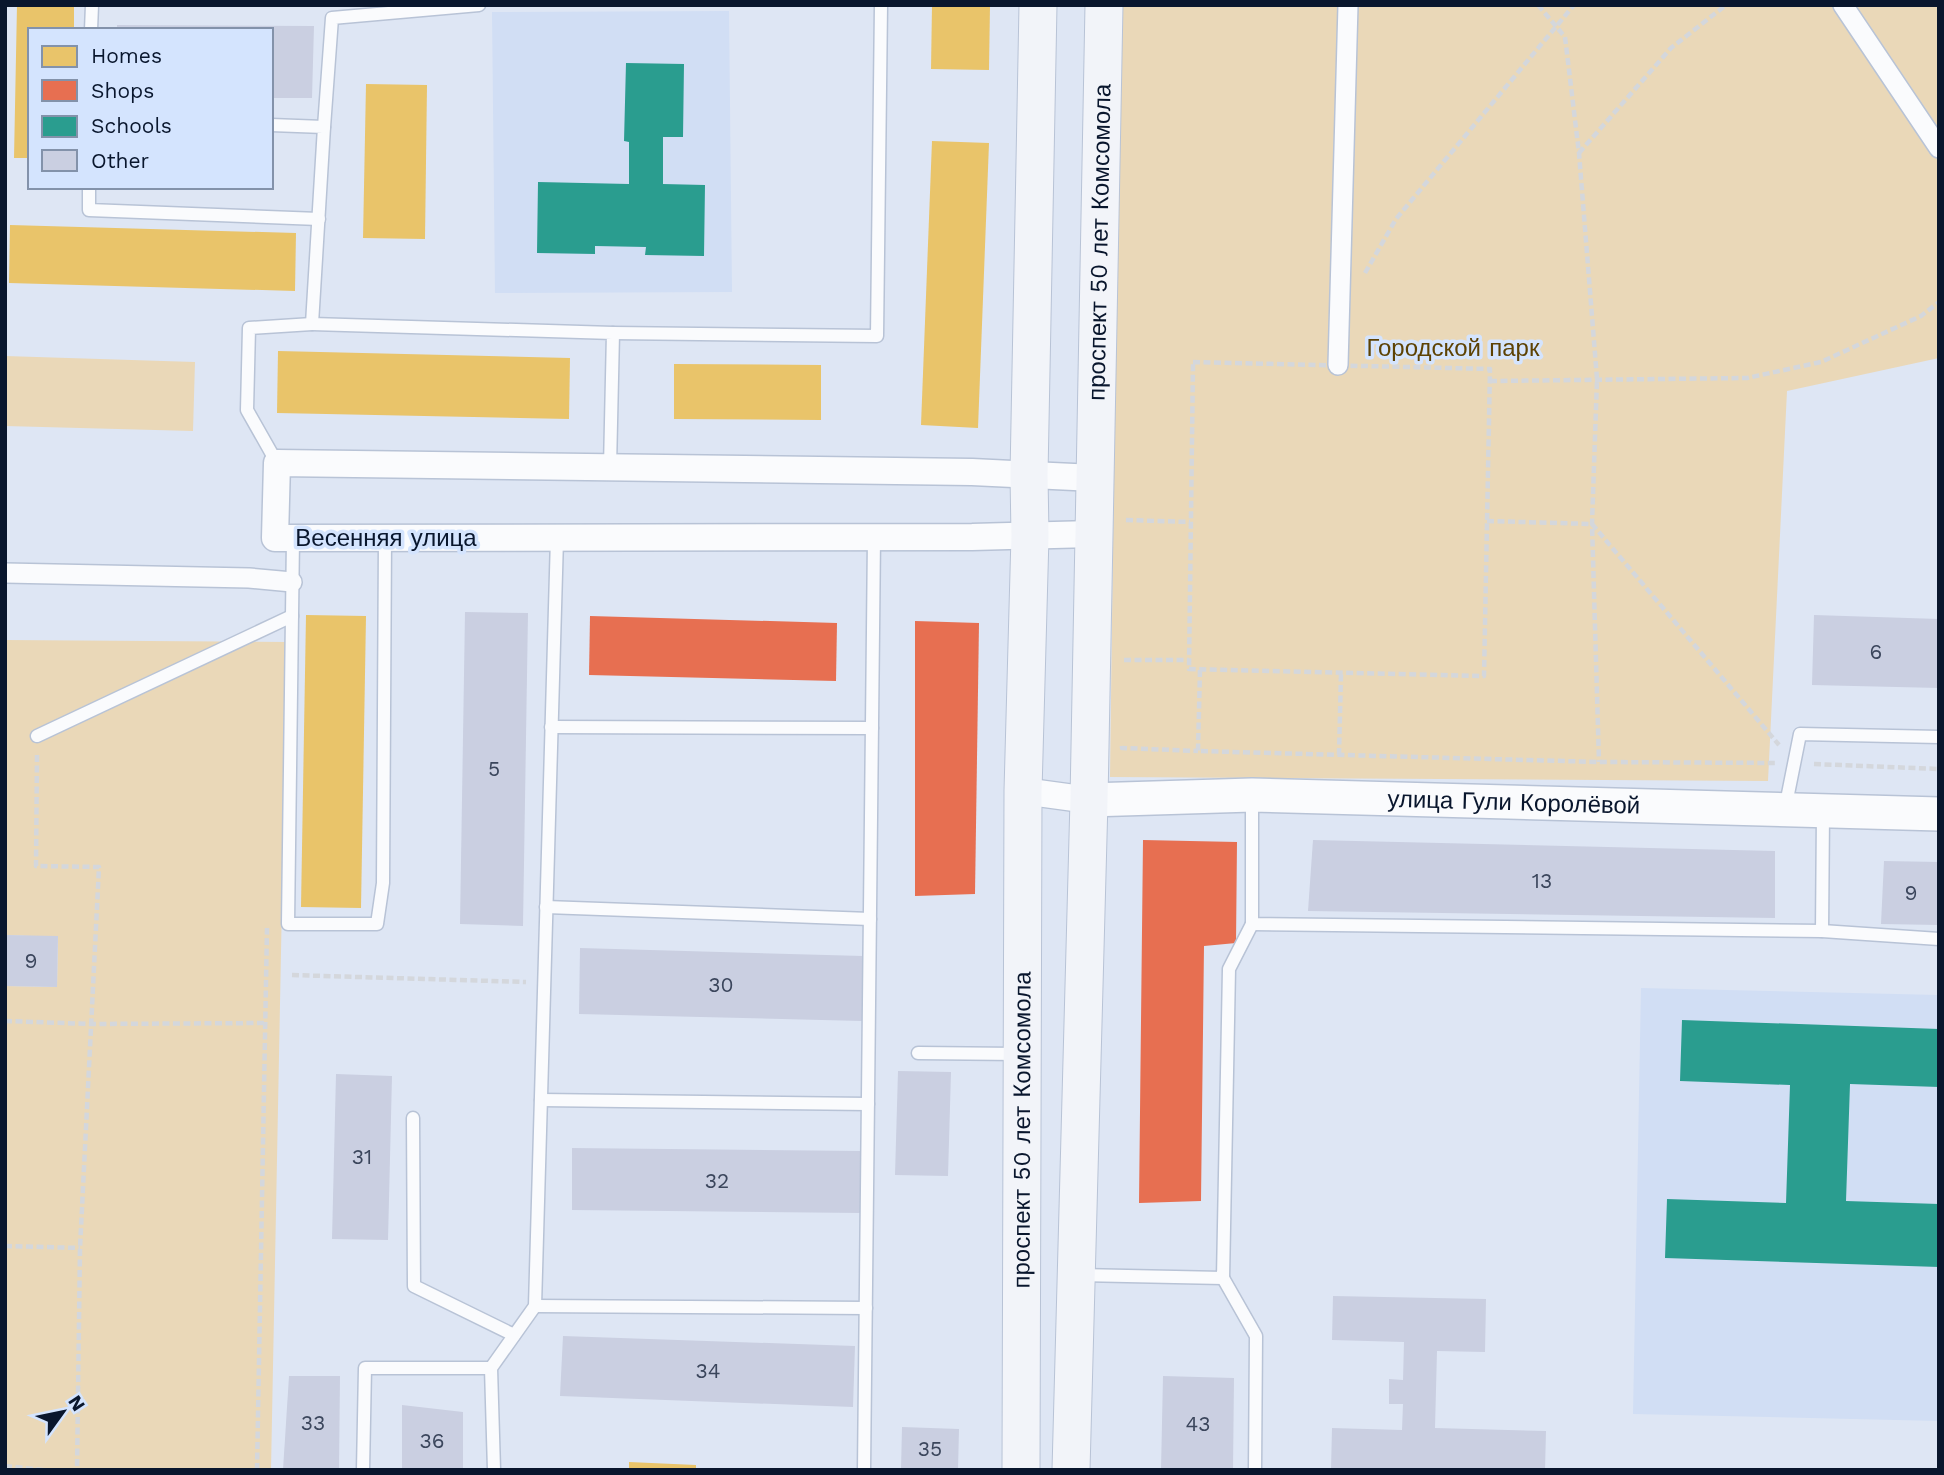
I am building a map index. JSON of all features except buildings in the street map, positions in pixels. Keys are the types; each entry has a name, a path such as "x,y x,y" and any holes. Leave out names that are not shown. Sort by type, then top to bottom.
{"main road":[{"name":"проспект 50 лет Комсомола","path":"1021,1470 1023,791 1030,536 1038,5"},
{"name":"проспект 50 лет Комсомола","path":"1071,1470 1089,800 1109,533 1096,478 1104,5"}],"street":[{"path":"1338,365 1348,5"},
{"path":"1843,5 1939,148"},
{"path":"277,463 958,472 1096,478"},
{"name":"Весенняя улица","path":"277,463 275,538 1030,536"},
{"path":"1030,536 1109,533"},
{"path":"5,573 292,582"},
{"path":"1023,791 1089,800"},
{"name":"улица Гули Королёвой","path":"1089,800 1252,795 1939,814"}],"lane":[{"path":"91,28 92,5"},
{"path":"312,324 332,18 479,5"},
{"path":"277,463 247,410 249,328 312,324 613,333 877,336 881,5"},
{"path":"273,125 324,127"},
{"path":"89,189 89,210 318,219"},
{"path":"610,467 613,333"},
{"path":"864,1470 874,537"},
{"path":"293,538 288,924 377,924 383,883 385,538"},
{"path":"494,1470 491,1368 536,1306 556,538"},
{"path":"37,736 292,616"},
{"path":"551,727 872,728"},
{"path":"1785,809 1800,734 1939,737"},
{"path":"1252,795 1252,924 1229,969 1223,1278 1256,1336 1255,1470"},
{"path":"1822,931 1823,810"},
{"path":"546,907 870,919"},
{"path":"1252,924 1822,931 1939,939"},
{"path":"918,1054 1022,1054"},
{"path":"541,1100 868,1104"},
{"path":"413,1118 414,1286 514,1335"},
{"path":"1076,1275 1223,1278"},
{"path":"536,1306 866,1308"},
{"path":"363,1470 365,1368 491,1368"}],"path":[{"path":"1538,5 1565,37 1579,153 1597,379 1592,524 1599,762"},
{"path":"1364,275 1396,219 1574,5"},
{"path":"1579,153 1671,48 1726,5"},
{"path":"1490,381 1747,378 1821,362 1921,316 1939,302"},
{"path":"1193,362 1490,369 1490,381 1484,676 1189,669 1193,362"},
{"path":"1126,507 1126,520"},
{"path":"1109,533 1126,520 1190,522"},
{"path":"1487,521 1592,524 1794,763"},
{"path":"1124,647 1124,673"},
{"path":"1124,660 1189,660"},
{"path":"1198,751 1200,670"},
{"path":"1339,755 1341,673"},
{"path":"37,736 36,866 99,867 80,1248 77,1470"},
{"path":"1122,736 1122,748 1599,762 1794,763 1939,769"},
{"path":"257,1470 267,926"},
{"path":"292,975 544,983"},
{"path":"5,1021 90,1024 265,1023"},
{"path":"5,1247 80,1248"},
{"path":"5,1466 43,1470"}],"shaded area":[{"path":"729,11 732,292 495,293 492,12"},
{"path":"1641,988 1939,995 1939,1421 1633,1414"}],"green space":[{"name":"Городской парк","path":"1120,5 1939,5 1939,358 1787,391 1768,781 1110,777"},
{"path":"5,356 195,362 193,431 5,426"},
{"path":"5,640 287,642 271,1470 5,1470 5,986 57,987 58,937 5,935"}]}
